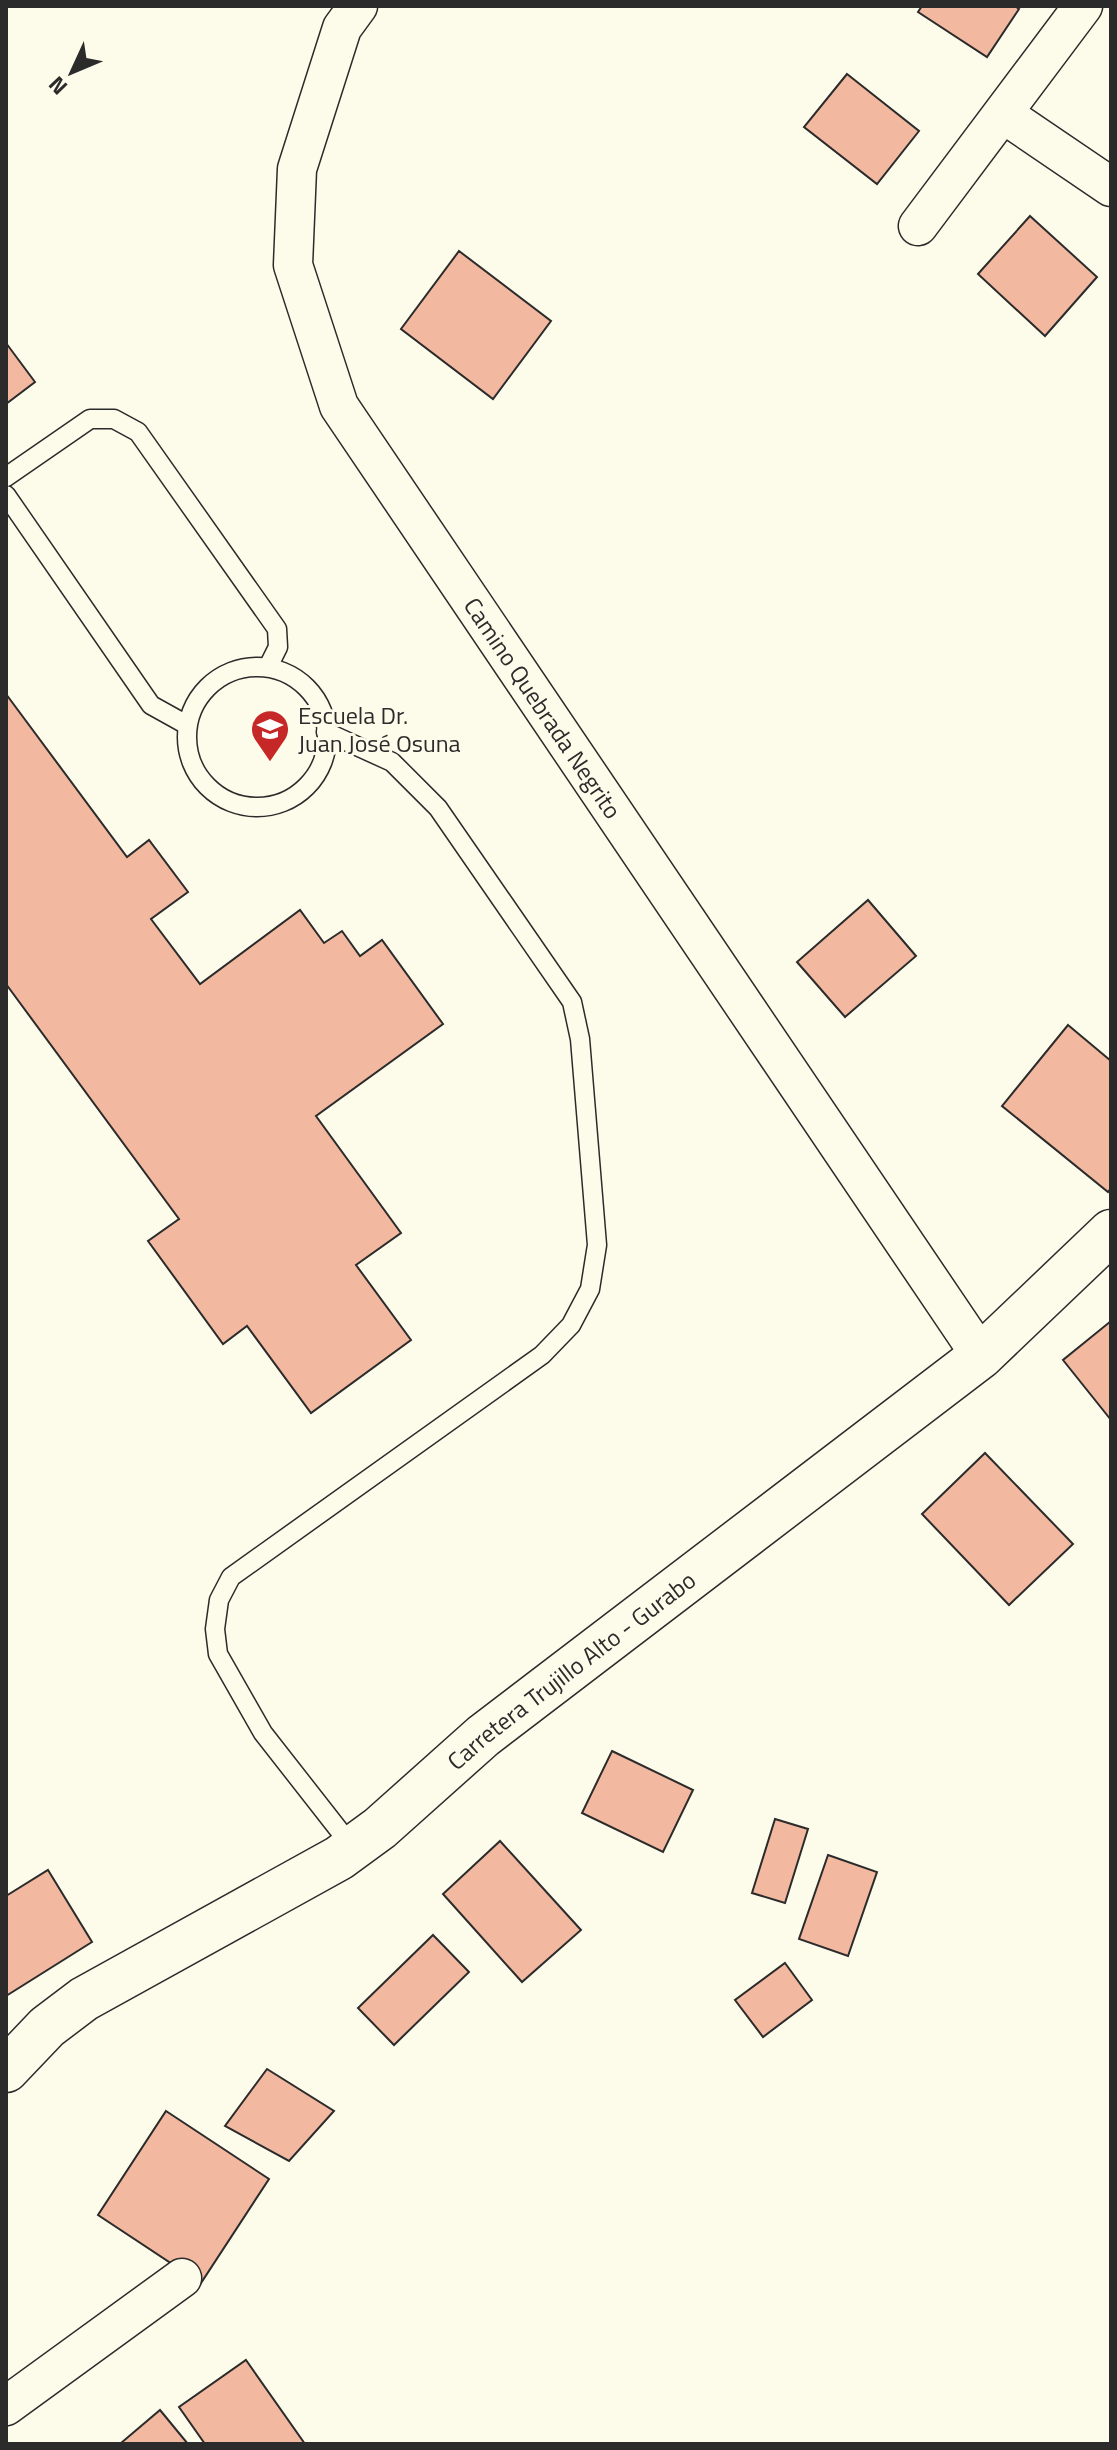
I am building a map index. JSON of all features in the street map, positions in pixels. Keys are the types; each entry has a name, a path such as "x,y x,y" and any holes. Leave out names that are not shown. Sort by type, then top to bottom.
{"main road":[{"name":"Carretera Trujillo Alto - Gurabo","path":"6,2070 47,2027 84,1999 353,1848 483,1736 981,1356 1111,1232"}],"street":[{"name":"Camino Quebrada Negrito","path":"358,6 342,28 297,169 296,185 293,265 339,406 981,1356"},
{"path":"918,226 1005,115 1083,6"},
{"path":"1005,115 1111,187"},
{"path":"6,2406 182,2278"}],"lane":[{"path":"6,477 90,419 114,419 138,432 277,629 278,647 268,667"},
{"path":"6,495 151,705 187,725"},
{"path":"268,667 294,676 314,695 325,720 326,748 317,773 298,794 274,805 246,806 220,797 200,778 188,753 187,725 197,700 215,680 240,668 268,667"},
{"path":"326,732 392,762 438,808 572,1002 580,1039 597,1245 590,1289 571,1325 542,1355 231,1577 219,1600 215,1629 218,1654 263,1733 353,1848"}],"building":[{"path":"922,6 1015,6 1019,9 987,57 918,12"},
{"path":"847,74 919,131 877,184 804,127"},
{"path":"1030,216 1097,277 1045,336 978,274"},
{"path":"459,251 551,321 493,399 401,329"},
{"path":"6,343 35,382 6,404"},
{"path":"6,694 127,857 149,840 188,892 151,919 200,984 300,910 324,943 342,931 360,956 382,940 443,1024 316,1116 401,1233 356,1265 411,1340 311,1413 247,1326 223,1344 148,1241 179,1219 6,984"},
{"path":"868,900 916,956 845,1017 797,962"},
{"path":"1068,1025 1111,1061 1111,1188 1108,1192 1002,1106"},
{"path":"1111,1321 1111,1420 1063,1360"},
{"path":"985,1453 1073,1544 1009,1605 922,1514"},
{"path":"612,1751 693,1790 663,1852 582,1813"},
{"path":"775,1819 808,1829 785,1903 752,1893"},
{"path":"500,1841 581,1930 522,1982 443,1894"},
{"path":"828,1855 877,1872 848,1956 799,1939"},
{"path":"48,1870 92,1942 6,1996 6,1896"},
{"path":"433,1935 469,1972 394,2045 358,2008"},
{"path":"785,1963 812,2000 763,2037 735,2000"},
{"path":"267,2069 334,2111 289,2161 225,2126"},
{"path":"166,2111 269,2179 201,2283 98,2215"},
{"path":"246,2360 305,2444 205,2444 179,2407"},
{"path":"160,2410 188,2444 121,2443"}],"place":[{"name":"Escuela Dr. Juan José Osuna","path":"270,763"}]}
